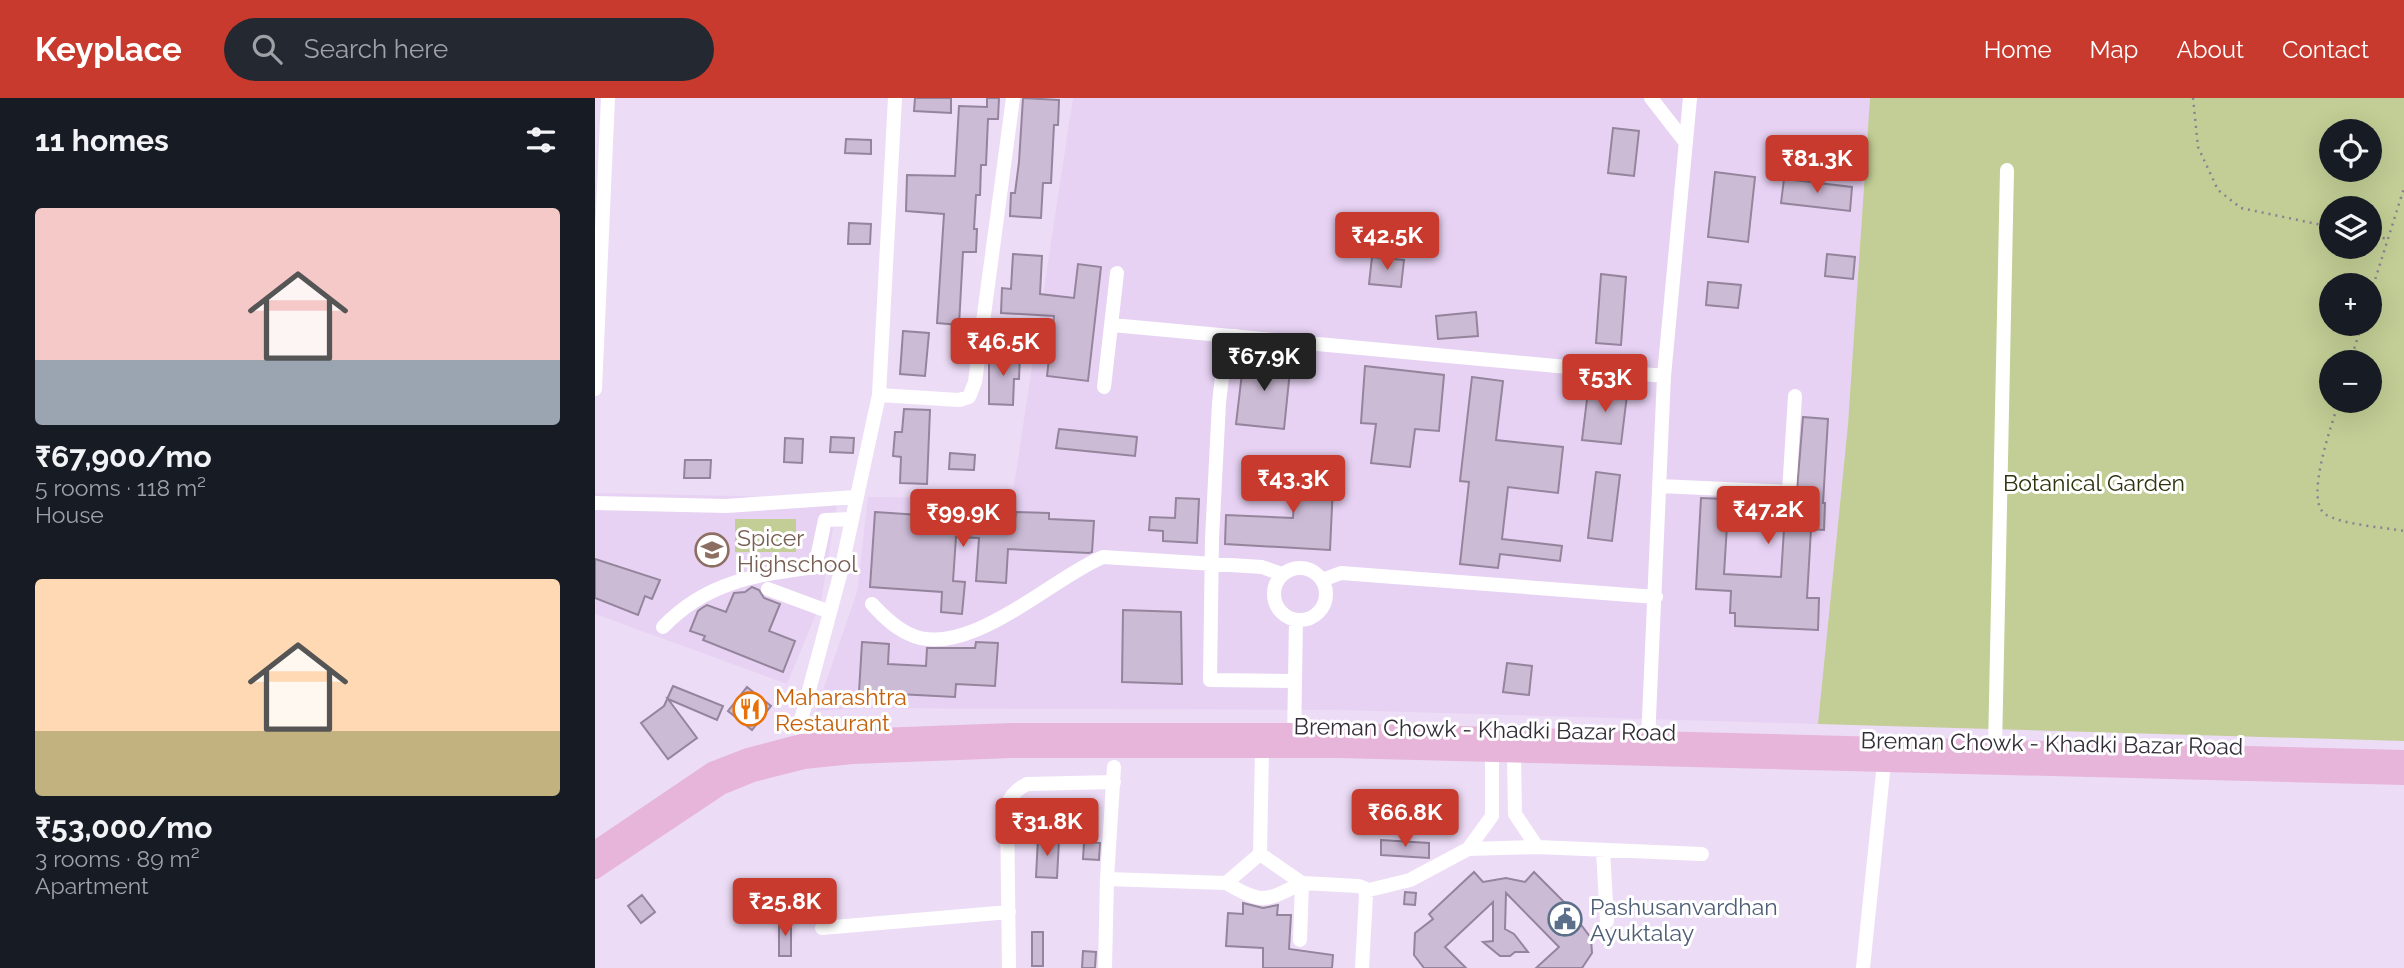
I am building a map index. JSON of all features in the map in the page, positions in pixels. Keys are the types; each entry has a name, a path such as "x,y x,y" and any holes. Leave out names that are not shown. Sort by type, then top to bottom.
{"main road":[{"name":"Breman Chowk - Khadki Bazar Road","path":"595,850 712,771 748,757 802,751 851,738 1012,732 1294,740 1649,740 2404,759"},
{"name":"Breman Chowk - Khadki Bazar Road","path":"595,870 720,786 802,751 852,755 1013,750 1262,749 1294,740 1514,754 2404,776"}],"street":[{"path":"595,389 608,98"},
{"path":"802,751 801,720 830,612 879,395 895,98"},
{"path":"879,395 960,400 969,397 975,382 1013,98"},
{"path":"1651,98 1686,143"},
{"path":"1649,740 1664,376 1690,98"},
{"path":"1995,749 2007,170"},
{"path":"1104,387 1117,273"},
{"path":"1112,325 1664,376"},
{"path":"1236,336 1223,368 1219,403 1210,680 1295,681"},
{"path":"1660,486 1789,492 1795,396"},
{"path":"595,503 726,506 856,497"},
{"path":"663,627 699,596 768,573 815,567 825,520 852,519"},
{"path":"872,604 888,621 912,636 940,640 971,632 1029,603 1082,566 1103,557 1262,567 1282,574"},
{"path":"1303,568 1311,570 1322,580 1327,594 1322,608 1311,618 1296,620 1283,614 1274,602 1274,587 1282,574 1303,568"},
{"path":"1322,580 1341,573 1656,597"},
{"path":"768,589 830,612"},
{"path":"1294,740 1296,620"},
{"path":"1226,883 1260,854 1262,749"},
{"path":"1107,879 1226,883 1253,899 1275,897 1302,883 1358,886 1365,891 1410,880 1468,849 1492,816 1492,753"},
{"path":"1514,754 1515,814 1537,847"},
{"path":"1863,968 1884,763"},
{"path":"1009,968 1007,805 1014,792 1027,784 1114,775 1107,879 1105,968"},
{"path":"1468,849 1537,847 1702,855"},
{"path":"1603,850 1607,921"},
{"path":"1260,854 1302,883"},
{"path":"1300,940 1302,883"},
{"path":"1363,968 1365,891"},
{"path":"822,928 1009,912"}],"path":[{"path":"2193,98 2198,147 2218,190 2241,208 2319,224"},
{"path":"2377,273 2404,188"},
{"path":"2382,237 2388,239"},
{"path":"2336,413 2318,474 2318,505 2325,514 2341,520 2404,531"}],"shaded area":[{"path":"1073,98 1870,98 1848,424 1818,724 1340,710 859,708 816,711 857,592 868,497 1012,498"},
{"name":"Spicer Highschool","path":"595,493 838,498 821,602 787,684 595,614"}],"green space":[{"name":"Botanical Garden","path":"1870,98 2404,98 2404,741 1818,724 1848,424"},
{"path":"735,519 796,519 796,552 735,552"}],"building":[{"path":"915,98 951,98 951,113 914,111"},
{"path":"987,98 999,98 998,119 988,119 986,165 981,165 980,195 976,195 976,252 963,252 959,325 937,323 944,214 906,211 907,175 955,176 959,106 987,107"},
{"path":"1023,98 1059,100 1058,125 1054,125 1051,183 1043,183 1041,218 1010,216 1011,193 1015,193 1019,162"},
{"path":"1613,128 1639,131 1634,176 1608,173"},
{"path":"846,139 871,140 871,154 845,153"},
{"path":"1715,172 1755,177 1748,242 1708,237"},
{"path":"1784,179 1852,187 1850,211 1781,203"},
{"path":"849,223 871,224 870,244 848,244"},
{"path":"1013,254 1042,256 1040,294 1074,298 1078,264 1101,267 1088,381 1047,376 1054,316 1001,313 1002,288 1011,289"},
{"path":"1827,254 1855,257 1853,279 1825,276"},
{"path":"1372,257 1404,260 1401,287 1369,284"},
{"path":"1601,274 1626,277 1621,345 1596,343"},
{"path":"1708,282 1741,285 1738,308 1706,305"},
{"path":"1476,312 1478,336 1438,339 1436,316"},
{"path":"903,331 929,333 925,376 900,374"},
{"path":"989,353 1020,355 1019,379 1014,379 1013,405 989,404"},
{"path":"1244,356 1291,361 1284,429 1236,424"},
{"path":"1365,366 1444,375 1439,431 1415,429 1410,467 1371,463 1376,424 1361,423"},
{"path":"1472,377 1503,381 1496,440 1563,447 1558,493 1508,487 1502,539 1562,546 1560,561 1500,554 1498,568 1460,564 1469,482 1460,481"},
{"path":"1589,383 1628,387 1621,444 1582,440"},
{"path":"904,409 930,410 927,484 900,483 901,457 893,456 895,432 902,432"},
{"path":"1803,417 1828,419 1824,530 1811,529 1807,598 1819,598 1818,630 1735,626 1735,613 1730,613 1731,591 1696,589 1701,498 1796,502","holes":["1727,525 1784,529 1781,577 1724,574"]},
{"path":"1059,429 1137,437 1135,456 1056,448"},
{"path":"831,437 854,438 853,453 830,452"},
{"path":"785,438 803,439 802,463 784,462"},
{"path":"950,453 975,455 974,470 949,469"},
{"path":"685,460 711,460 710,478 684,478"},
{"path":"1296,462 1334,464 1330,550 1225,544 1226,515 1293,518"},
{"path":"1596,472 1620,475 1612,541 1588,538"},
{"path":"1176,498 1199,499 1197,543 1163,541 1163,531 1149,530 1150,517 1175,518"},
{"path":"875,512 980,519 1015,519 1016,512 1049,513 1049,519 1094,521 1092,552 1008,549 1006,583 976,581 979,538 956,537 953,581 965,582 962,614 941,612 942,592 870,587"},
{"path":"595,559 660,580 652,599 645,596 638,615 595,598"},
{"path":"752,587 759,590 764,598 780,604 769,631 795,641 783,672 703,640 705,636 690,631 698,611 702,608 707,605 726,612 734,593 745,592"},
{"path":"1123,610 1181,612 1182,684 1122,682"},
{"path":"862,642 889,644 888,664 926,666 927,648 975,648 976,642 998,643 995,686 956,684 955,697 859,692"},
{"path":"1507,663 1532,666 1529,695 1503,692"},
{"path":"673,686 723,706 717,720 668,699 697,738 668,759 641,723 664,706"},
{"name":"Maharashtra Restaurant","path":"747,687 771,706 752,730 728,711"},
{"path":"1038,838 1059,840 1057,878 1036,877"},
{"path":"1381,840 1429,843 1429,858 1381,855"},
{"path":"1084,842 1100,843 1099,860 1083,859"},
{"path":"1474,872 1483,882 1506,878 1525,882 1534,872 1578,916 1576,918 1591,938 1592,953 1582,968 1536,968 1559,947 1506,893 1505,929 1514,934 1528,952 1500,956 1483,942 1493,941 1493,902 1445,947 1466,968 1424,968 1414,955 1415,933 1433,919 1429,914"},
{"path":"1405,892 1416,893 1415,905 1404,904"},
{"path":"642,895 655,912 641,923 628,906"},
{"path":"1243,903 1263,908 1278,905 1277,915 1291,915 1289,949 1333,955 1332,968 1263,968 1263,948 1226,946 1228,913 1243,914"},
{"path":"779,921 791,921 791,956 779,956"},
{"path":"1032,932 1043,932 1043,966 1032,966"},
{"path":"1083,951 1096,952 1095,968 1082,968"}],"place":[{"name":"Spicer Highschool","path":"712,550"},
{"name":"Maharashtra Restaurant","path":"750,709"},
{"name":"Pashusanvardhan Ayuktalay","path":"1565,919"}]}
